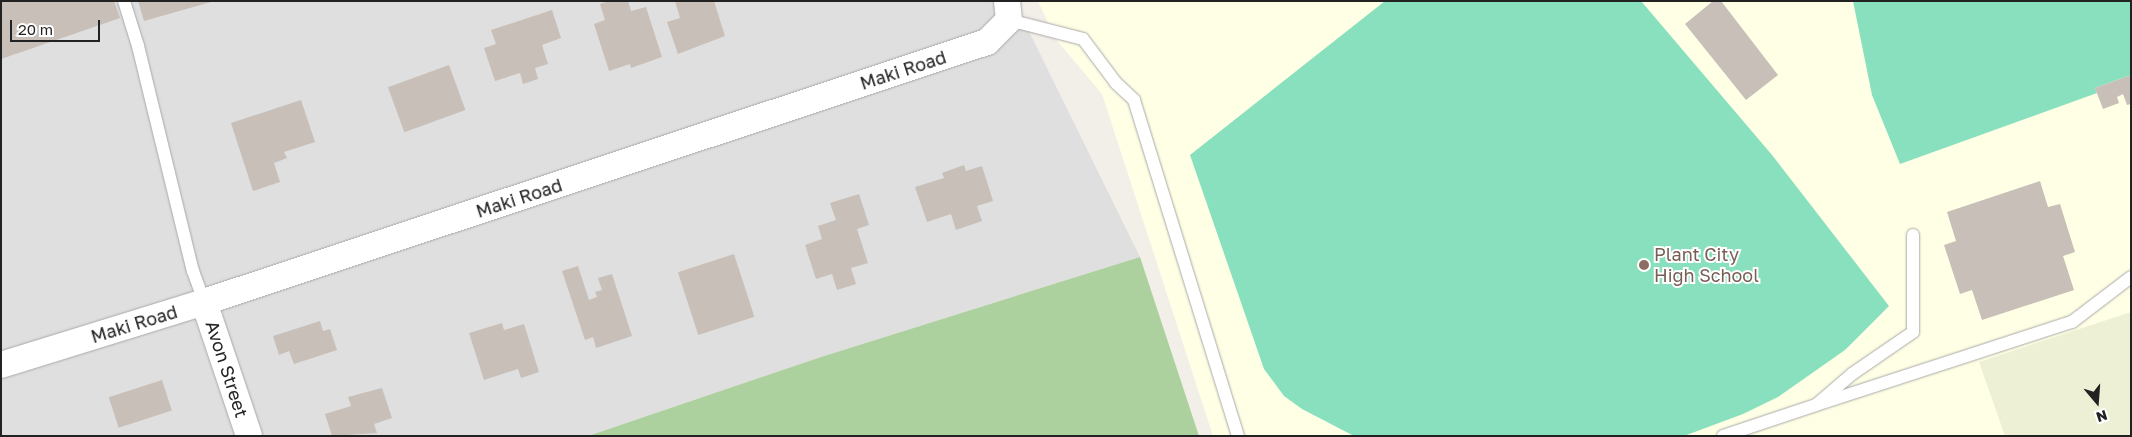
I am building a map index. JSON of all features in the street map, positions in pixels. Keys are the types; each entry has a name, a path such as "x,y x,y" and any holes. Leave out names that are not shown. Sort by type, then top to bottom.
{"street":[{"name":"Maki Road","path":"1,365 204,302 988,42 1008,10"},
{"name":"Avon Street","path":"204,302 249,436"}],"lane":[{"path":"124,1 138,46 193,271 204,302"},
{"path":"1008,10 1083,39 1116,83 1134,100 1238,436"},
{"path":"1816,405 1852,374 1913,332 1913,234"},
{"path":"1723,436 2072,322 2131,277"}],"shaded area":[{"path":"1,1 1014,1 1140,257 821,357 588,436 1,436"},
{"name":"Plant City High School","path":"1038,1 2131,1 2131,436 1213,436 1102,94 1055,38"},
{"path":"2131,312 2131,436 2005,436 1979,362"}],"green space":[{"path":"1385,1 1641,1 1772,155 1889,306 1845,350 1778,397 1743,414 1684,436 1354,436 1302,409 1284,396 1264,369 1190,155"},
{"path":"1853,1 2131,1 2131,75 2095,88 2097,93 1900,164 1872,95"},
{"path":"1140,257 1199,436 588,436 821,357"}],"building":[{"path":"1,1 114,1 120,18 1,59"},
{"path":"138,1 211,1 211,2 144,21"},
{"path":"609,1 628,1 631,11 646,7 662,57 631,68 630,64 609,71 594,24 605,20 600,4"},
{"path":"675,1 714,1 725,36 678,54 667,22 680,18"},
{"path":"1713,1 1721,1 1778,75 1746,100 1685,24"},
{"path":"552,10 561,38 542,45 548,64 535,68 538,79 523,84 520,73 495,81 484,48 496,44 491,30"},
{"path":"449,65 465,110 404,132 388,87"},
{"path":"2131,75 2131,104 2127,105 2123,94 2117,97 2119,103 2103,109 2095,88"},
{"path":"301,100 315,142 284,152 287,158 274,163 280,182 253,191 231,123"},
{"path":"964,165 966,171 982,166 993,201 977,206 982,221 956,230 951,214 927,222 915,187 944,178 942,173"},
{"path":"2040,181 2048,207 2060,204 2075,252 2063,256 2074,290 1982,320 1972,290 1960,294 1944,245 1956,241 1947,212"},
{"path":"859,194 869,225 857,229 868,263 851,268 856,284 837,290 832,274 816,279 805,245 822,239 818,226 836,220 830,203"},
{"path":"734,254 754,317 698,335 678,272"},
{"path":"578,266 589,300 597,297 595,292 602,290 598,278 612,274 632,336 596,348 593,337 585,340 562,271"},
{"path":"320,321 323,331 330,329 337,350 294,364 289,351 279,355 273,336"},
{"path":"502,323 504,330 524,324 539,372 521,378 518,369 484,380 469,333"},
{"path":"162,380 172,410 119,428 109,397"},
{"path":"382,388 392,418 374,424 377,433 332,436 325,414 351,406 348,397"}],"place":[{"name":"Plant City High School","path":"1644,265"}]}
